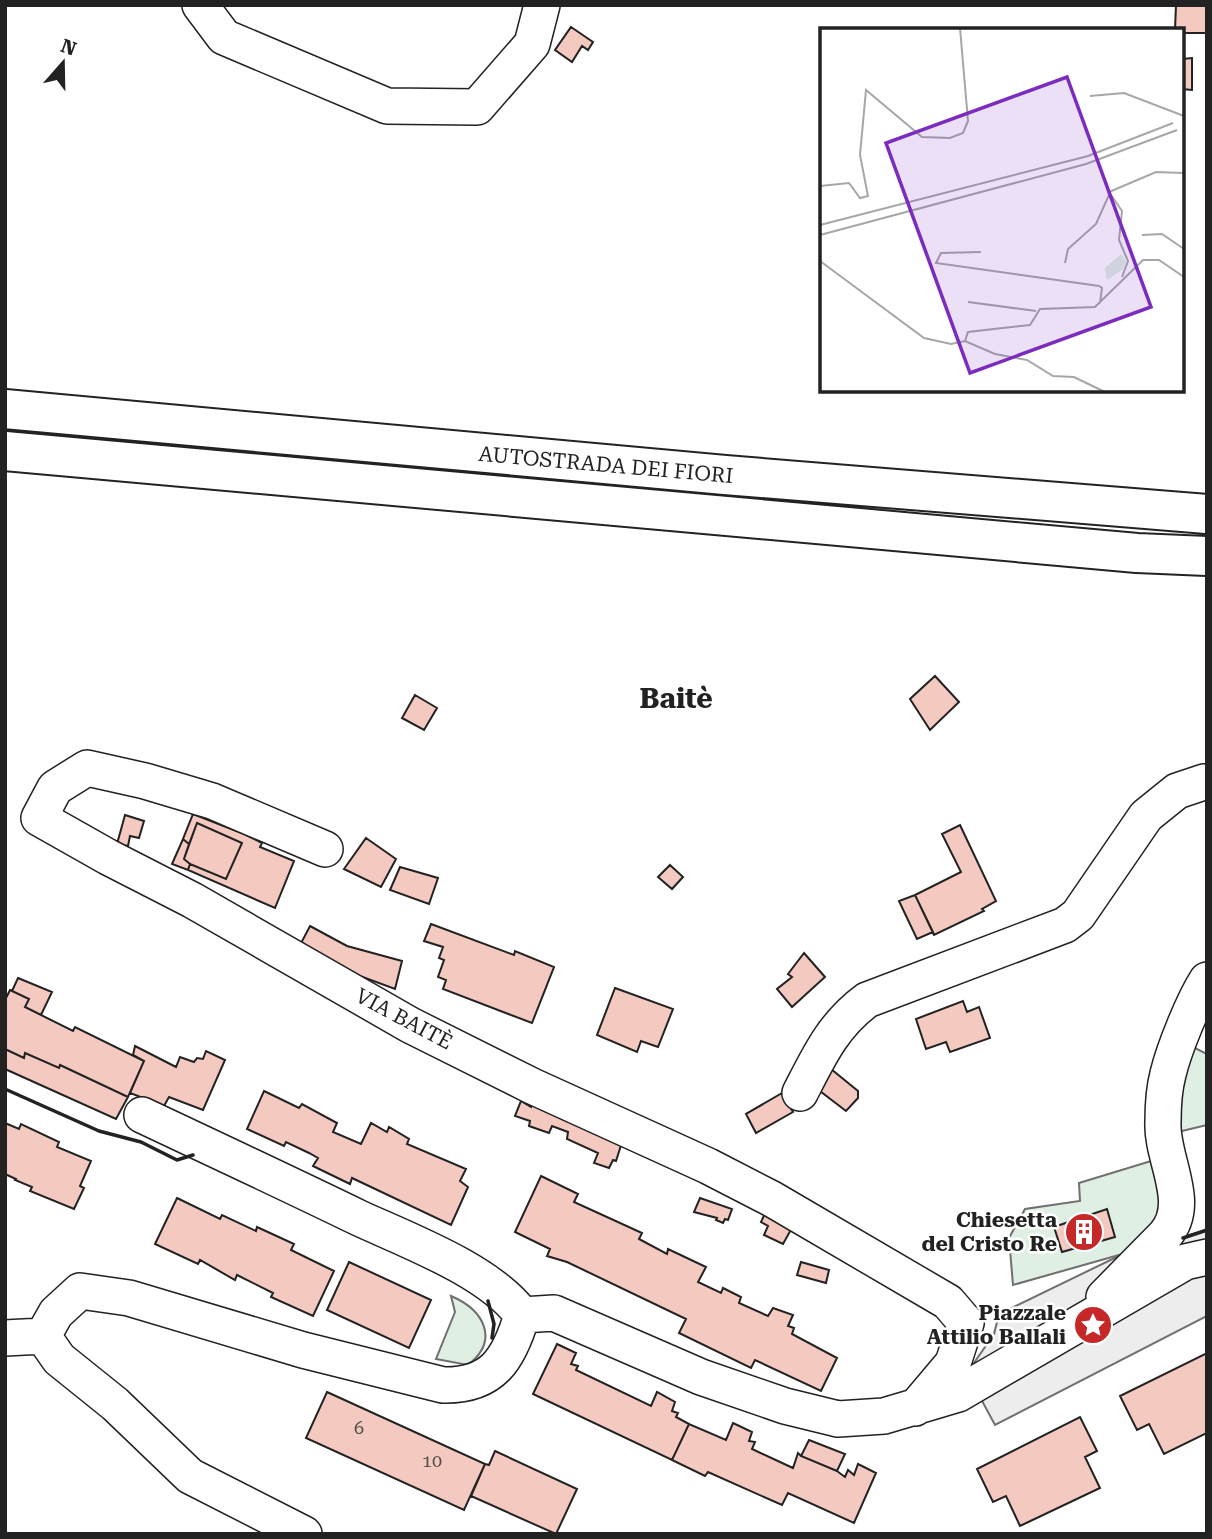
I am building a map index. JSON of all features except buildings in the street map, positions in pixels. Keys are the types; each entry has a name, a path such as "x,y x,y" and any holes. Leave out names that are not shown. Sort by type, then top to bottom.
{"highway":[{"name":"AUTOSTRADA DEI FIORI","path":"5,409 738,476 1207,514"},
{"name":"AUTOSTRADA DEI FIORI","path":"5,452 1137,553 1207,556"}],"street":[{"path":"200,5 224,37 387,106 477,107 532,44 542,5"},
{"name":"VIA BAITÈ","path":"325,849 212,801 145,780 87,768 55,788 39,817 108,857 192,900 410,1025 532,1086 708,1166 772,1199 948,1302 966,1322 953,1363 915,1408"},
{"path":"800,1093 820,1054 847,1014 867,1000 1065,925 1078,915 1146,816 1177,791 1206,787"},
{"path":"1075,1328 1165,1235 1176,1217 1171,1167 1162,1126 1168,1075 1182,1035 1207,981"},
{"path":"142,1115 440,1256 494,1287 512,1301 523,1315"},
{"path":"523,1315 554,1313 701,1377 785,1406 838,1419 884,1416 958,1394 1185,1262 1207,1257"},
{"path":"43,1336 56,1313 80,1291 129,1298 303,1350 443,1385 458,1385 485,1377 500,1364 515,1339 523,1315"},
{"path":"5,1338 43,1336"},
{"path":"43,1336 59,1359 115,1404 190,1476 304,1534"}],"green space":[{"path":"1189,1045 1207,1054 1207,1125 1178,1132 1176,1104"},
{"path":"1151,1161 1164,1211 1126,1253 1013,1285 1009,1238 1025,1209 1080,1201 1079,1183"},
{"path":"451,1296 472,1309 484,1326 483,1346 468,1365 436,1359 455,1312"}],"shaded area":[{"name":"Piazzale Attilio Ballali","path":"1207,1230 1207,1316 995,1425 967,1373 994,1334 999,1314 1125,1253"}],"wall":[{"path":"5,1089 99,1131 141,1142 177,1160 193,1155"},
{"path":"1183,1238 1207,1230"},
{"path":"488,1301 494,1324 492,1338"}],"place":[{"name":"Chiesetta del Cristo Re","path":"1084,1232"},
{"name":"Piazzale Attilio Ballali","path":"1093,1325"}],"district":[{"name":"Baitè","path":"676,698"}]}
